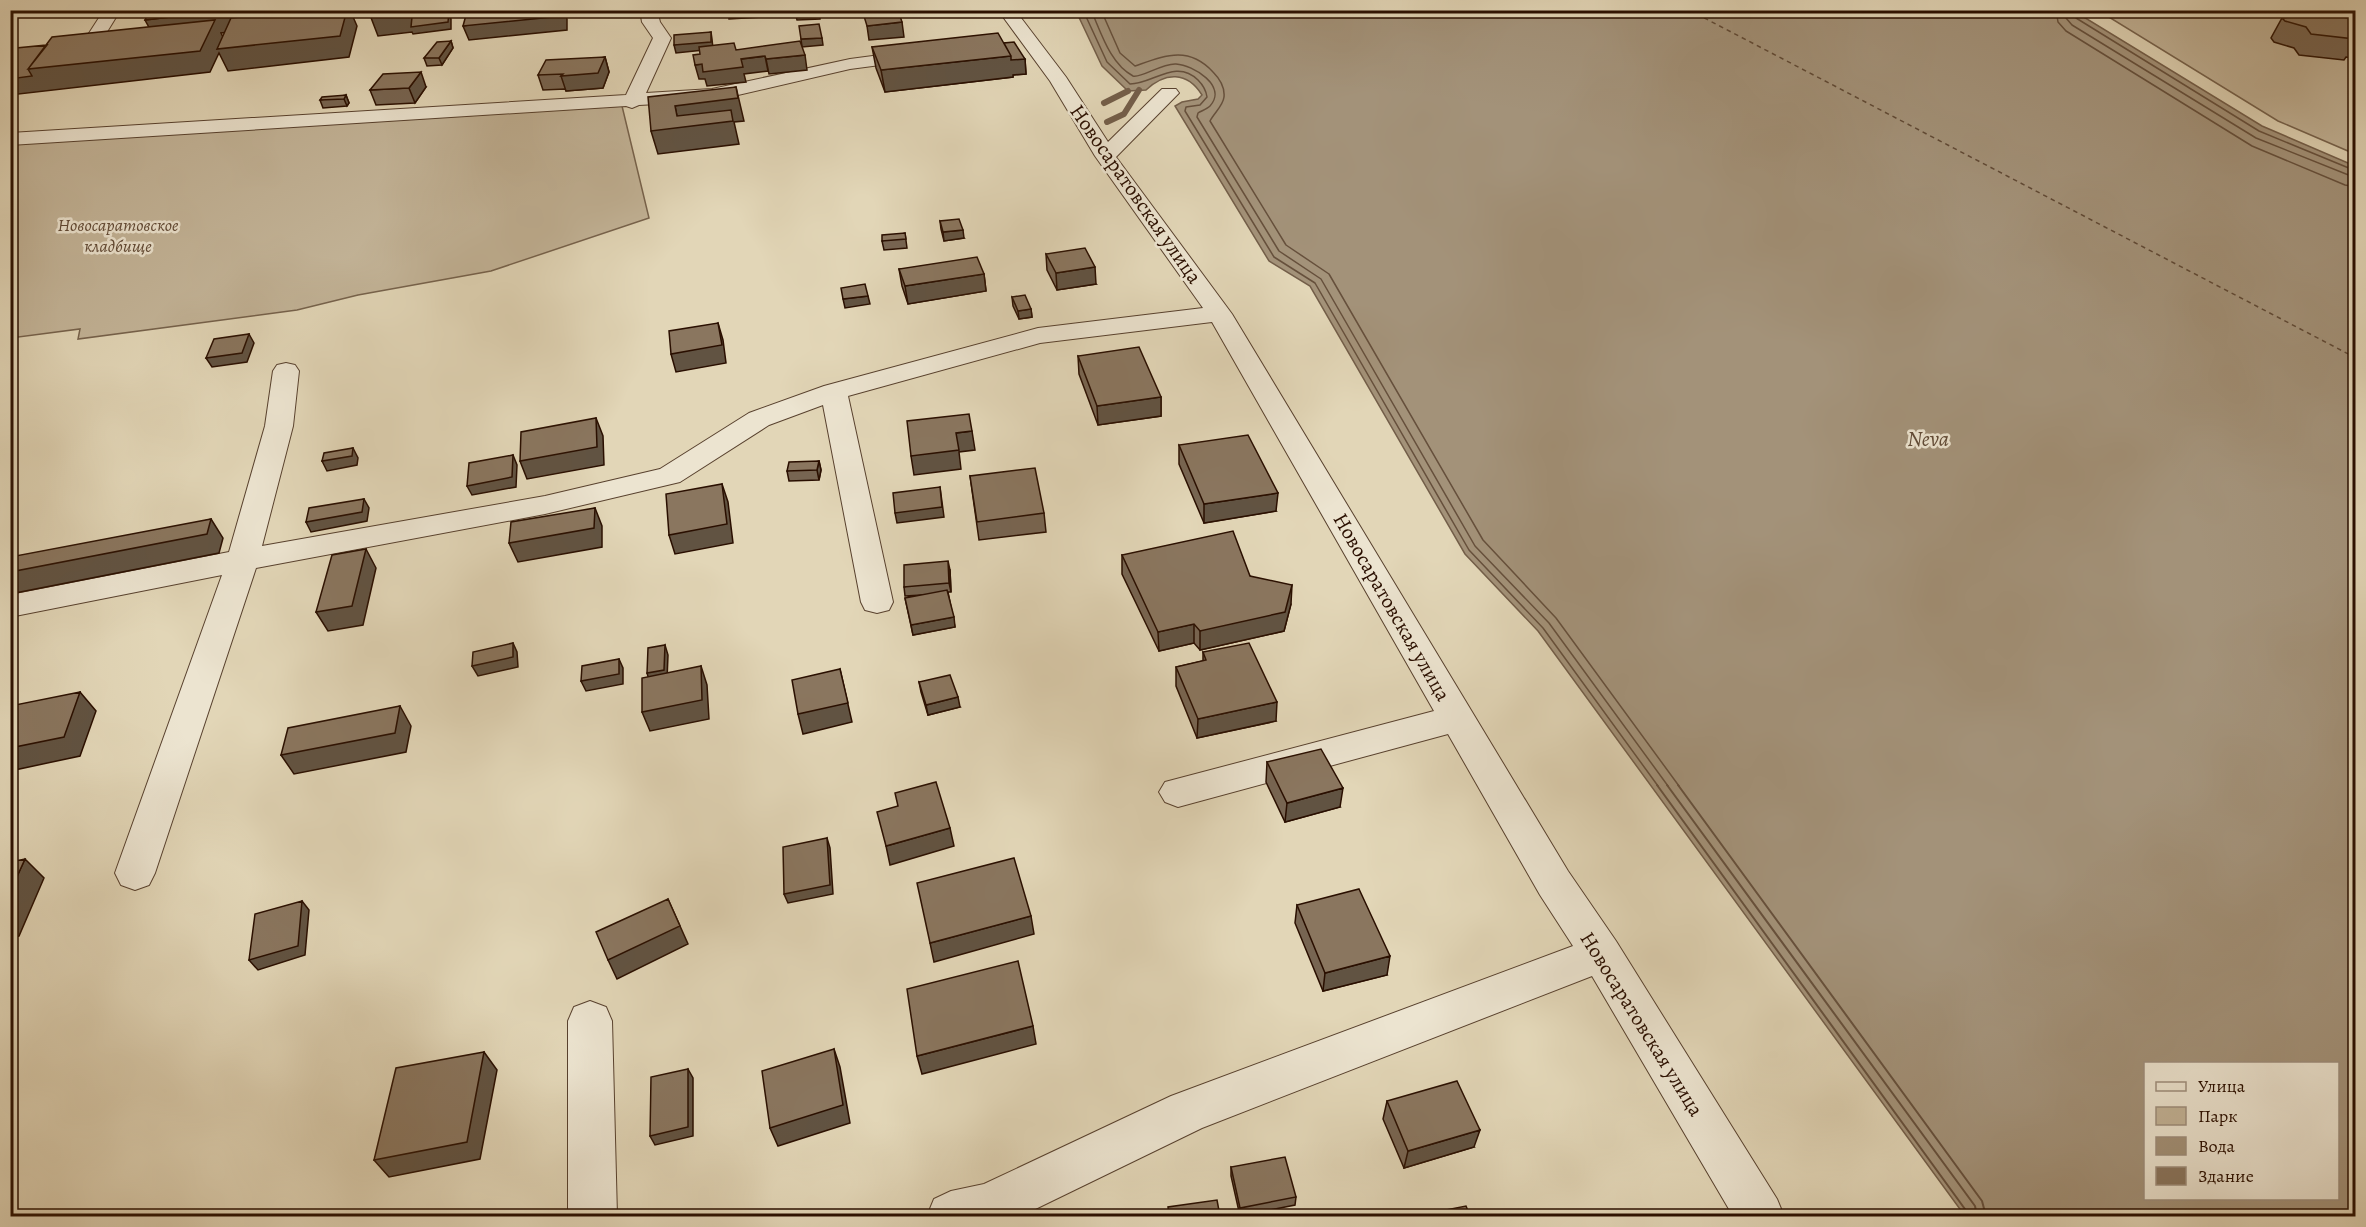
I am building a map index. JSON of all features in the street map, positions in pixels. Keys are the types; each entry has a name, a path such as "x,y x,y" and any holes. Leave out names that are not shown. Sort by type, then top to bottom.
{"street":[{"name":"Новосаратовская улица","path":"1006,10 1031,41 1091,129 1105,156 1220,314 1554,883 1601,954 1760,1216"},
{"path":"2348,10 2355,13"},
{"path":"10,59 88,49 110,14"},
{"path":"632,102 662,38 645,18"},
{"path":"10,140 632,102 712,95 849,64 932,54"},
{"path":"395,116 458,93"},
{"path":"1105,156 1169,93"},
{"path":"10,606 243,560 545,505 670,476 759,419 834,392 1038,336 1220,314"},
{"path":"135,873 243,560 279,426 286,371"},
{"path":"834,392 877,602"},
{"path":"1178,792 1457,718"},
{"path":"951,1216 988,1207 1188,1112 1601,954"},
{"path":"590,1021 593,1216"}],"green space":[{"path":"2329,10 2355,19 2355,154 2278,121 2099,11"},
{"name":"Новосаратовское кладбище","path":"622,106 649,218 491,271 358,295 297,310 78,339 80,329 11,338 11,144"}],"water":[{"name":"Neva","path":"1076,11 2074,11 2262,126 2355,166 2355,1216 1965,1216 1538,631 1465,554 1310,286 1269,261 1175,106 1198,99 1202,95 1190,82 1176,77 1161,80 1146,90 1128,91 1102,66"}],"building":[{"path":"150,10 229,10 145,20"},
{"path":"303,10 347,10 340,36 217,49 231,18"},
{"path":"370,10 406,10 370,15"},
{"path":"513,10 563,10 562,16 463,26 466,15"},
{"path":"728,10 759,10 728,12"},
{"path":"796,10 818,10 818,12 795,13"},
{"path":"898,10 902,22 867,26 863,13"},
{"path":"2293,10 2340,13 2343,17 2355,19 2355,35 2353,35 2355,39 2311,34 2306,27 2282,18 2297,16"},
{"path":"449,12 448,22 411,27 412,17"},
{"path":"215,20 200,51 28,69 52,37"},
{"path":"819,24 822,38 801,39 799,26"},
{"path":"711,32 711,42 674,45 674,35"},
{"path":"998,33 1011,56 881,70 872,47"},
{"path":"451,41 439,58 424,58 437,42"},
{"path":"800,41 805,55 741,59 743,67 703,72 702,64 695,65 693,55 700,54 699,47 734,43 736,50"},
{"path":"1014,42 1025,59 1011,60 1004,43"},
{"path":"47,45 28,69 32,76 10,79 10,55 16,48"},
{"path":"605,57 598,73 538,75 546,60"},
{"path":"421,72 409,88 370,90 383,74"},
{"path":"736,87 738,98 675,106 677,116 731,110 733,121 651,131 648,97"},
{"path":"346,95 344,99 320,100 322,97"},
{"path":"959,219 963,230 943,232 940,221"},
{"path":"905,233 906,239 882,241 882,235"},
{"path":"1085,248 1095,267 1056,273 1046,254"},
{"path":"977,257 984,274 905,286 899,269"},
{"path":"865,284 868,296 843,299 841,288"},
{"path":"1025,295 1031,309 1018,311 1012,297"},
{"path":"718,323 722,345 671,354 669,331"},
{"path":"249,334 242,353 206,358 214,339"},
{"path":"1139,347 1161,397 1097,406 1078,356"},
{"path":"969,414 972,431 956,433 959,450 911,456 907,421"},
{"path":"596,418 597,447 520,461 521,432"},
{"path":"1248,435 1278,493 1204,504 1179,445"},
{"path":"353,448 352,456 322,461 324,453"},
{"path":"513,455 512,477 467,486 469,463"},
{"path":"819,461 817,470 787,471 789,462"},
{"path":"1035,468 1044,513 977,522 970,476"},
{"path":"722,484 727,524 669,535 666,494"},
{"path":"940,487 942,507 895,513 893,493"},
{"path":"364,499 362,512 306,522 309,508"},
{"path":"595,508 594,528 509,543 511,522"},
{"path":"211,519 207,534 10,572 10,557"},
{"path":"1233,531 1250,576 1292,585 1285,612 1200,631 1194,624 1158,632 1122,555"},
{"path":"366,549 352,606 316,612 332,555"},
{"path":"948,561 949,583 904,587 904,565"},
{"path":"947,590 954,617 911,625 905,598"},
{"path":"513,643 513,657 472,666 473,652"},
{"path":"1249,643 1277,702 1198,719 1176,667 1206,660 1203,652"},
{"path":"665,645 664,670 647,673 648,648"},
{"path":"619,659 619,674 581,681 582,666"},
{"path":"701,666 702,700 642,712 642,678"},
{"path":"840,669 848,703 798,714 792,680"},
{"path":"950,675 958,697 926,705 919,682"},
{"path":"80,692 64,737 10,748 10,706"},
{"path":"400,706 395,733 281,755 288,728"},
{"path":"1321,749 1343,788 1287,803 1267,762"},
{"path":"936,782 950,828 886,846 877,812 898,806 895,793"},
{"path":"827,838 830,885 784,894 783,847"},
{"path":"1014,858 1031,916 930,943 917,883"},
{"path":"25,859 10,892 10,862"},
{"path":"1359,889 1390,956 1325,973 1297,905"},
{"path":"668,899 680,926 608,960 596,932"},
{"path":"302,901 298,946 249,960 255,914"},
{"path":"1018,961 1033,1026 917,1056 907,989"},
{"path":"834,1049 843,1105 770,1128 762,1071"},
{"path":"484,1052 467,1142 374,1160 396,1068"},
{"path":"688,1069 688,1127 650,1136 651,1077"},
{"path":"1457,1081 1480,1130 1408,1151 1387,1101"},
{"path":"1285,1157 1296,1197 1240,1208 1231,1167"},
{"path":"1217,1200 1220,1216 1169,1216 1168,1207"},
{"path":"1466,1206 1470,1216 1415,1216"}],"waterway":[{"path":"1107,122 1124,114 1139,90"},
{"path":"1104,103 1128,91"}],"ferry route":[{"path":"1689,10 2356,358"}]}
